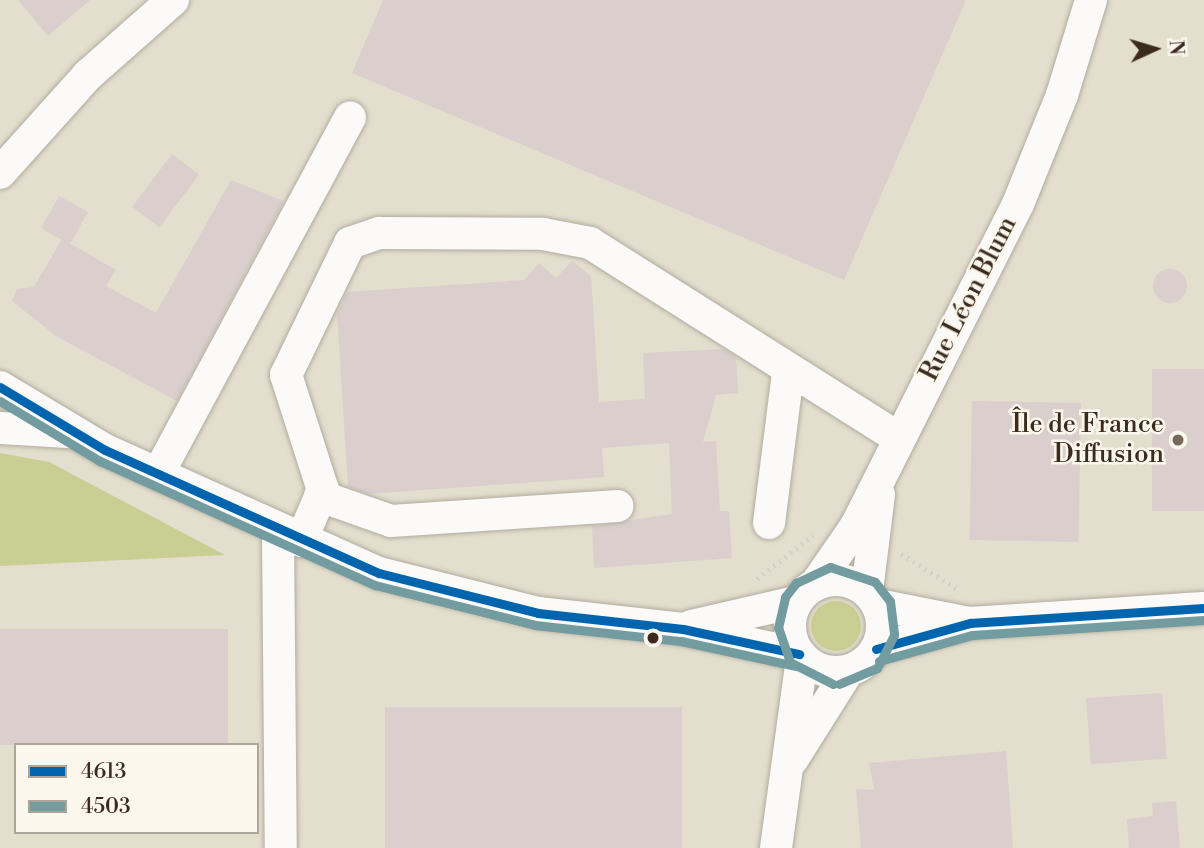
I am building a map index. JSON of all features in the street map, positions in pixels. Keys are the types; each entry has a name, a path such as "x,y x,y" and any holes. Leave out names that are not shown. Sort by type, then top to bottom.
{"street":[{"path":"0,173 87,76 173,0"},
{"name":"Rue Léon Blum","path":"806,593 881,476 1018,204 1062,95 1091,0"},
{"path":"158,474 350,117"},
{"path":"320,496 286,375 350,243 379,233 543,234 590,243 788,372 899,438"},
{"path":"769,523 788,372"},
{"path":"0,387 70,432 290,536 379,573 457,595 549,614 683,629 801,655 823,670 848,671"},
{"path":"0,428 70,432"},
{"path":"876,649 882,635 873,598 874,545 881,476"},
{"path":"320,496 391,521 618,506"},
{"path":"281,848 290,536 320,496"},
{"path":"683,629 806,593 843,579 873,598 970,623"},
{"path":"776,848 782,776 801,655 790,628 806,593"},
{"path":"782,776 848,671 876,649 970,623 1204,608"}],"path":[{"path":"874,545 959,589"}],"green space":[{"path":"0,453 49,462 225,555 0,566"},
{"path":"836,601 853,609 861,626 853,643 836,651 819,643 811,626 819,609"}],"building":[{"path":"18,0 90,0 48,36"},
{"path":"383,0 966,0 844,280 352,73"},
{"path":"172,154 199,174 159,227 132,207"},
{"path":"231,180 284,201 177,401 56,336 12,301 17,289 34,287 62,239 116,270 106,286 156,313"},
{"path":"59,196 88,212 70,244 41,228"},
{"path":"572,261 591,276 599,402 645,399 643,353 723,349 736,357 738,393 716,395 703,442 716,441 720,511 729,511 732,558 594,568 592,526 672,514 669,443 602,448 604,477 368,494 348,487 337,313 347,292 524,280 539,263 556,278"},
{"path":"1170,269 1182,274 1187,286 1182,298 1170,303 1158,298 1153,286 1158,274"},
{"name":"Île de France Diffusion","path":"1152,369 1204,369 1204,511 1152,511"},
{"path":"972,401 1081,403 1079,542 970,540"},
{"path":"0,629 228,629 228,743 0,745"},
{"path":"1162,693 1167,759 1091,764 1086,698"},
{"path":"385,707 682,707 682,848 385,848"},
{"path":"1006,751 1013,848 861,848 856,789 874,790 869,763"},
{"path":"1176,801 1180,848 1129,848 1127,819 1153,816 1152,803"}],"transit line":[{"name":"4613","path":"0,387 105,450 379,573 538,613 683,629 799,654"},
{"name":"4503","path":"0,401 100,461 375,585 535,625 681,641 796,666"},
{"name":"4503","path":"833,684 790,662 778,628 785,597 796,583 830,567 875,582 890,601 894,635 877,668 839,684"},
{"name":"4613","path":"876,649 970,623 1204,608"},
{"name":"4503","path":"879,661 972,635 1204,620"}],"place":[{"name":"Île de France Diffusion","path":"1178,440"}]}
